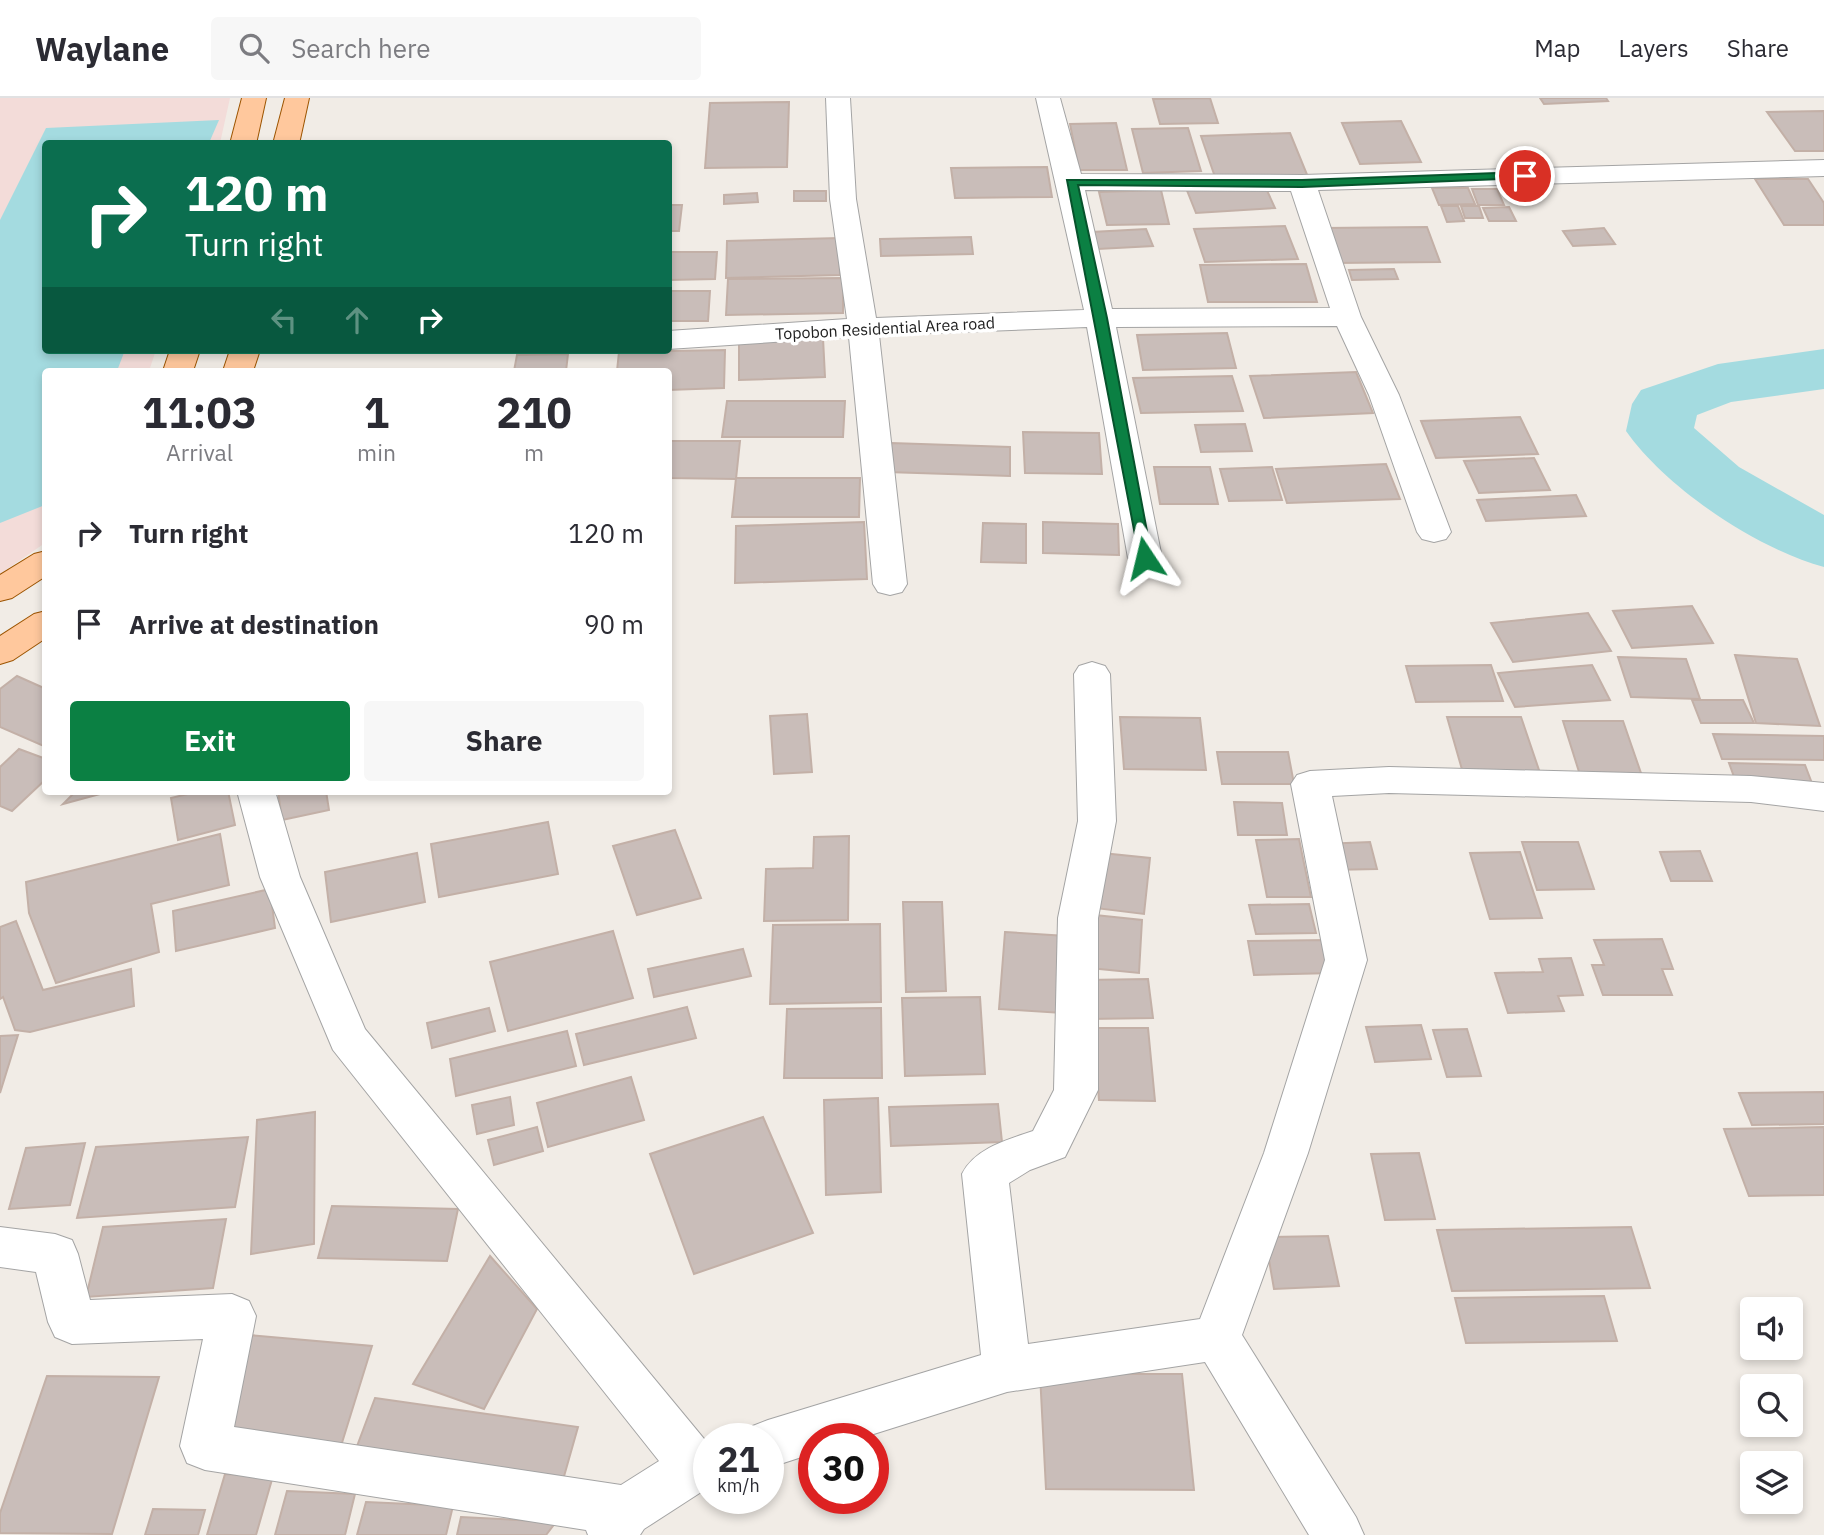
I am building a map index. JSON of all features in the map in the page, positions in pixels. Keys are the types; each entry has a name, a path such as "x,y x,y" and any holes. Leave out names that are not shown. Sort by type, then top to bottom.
{"main road":[{"path":"244,140 254,98"},
{"path":"287,140 296,98"},
{"path":"0,590 42,564"},
{"path":"0,652 42,625"}],"street":[{"path":"838,98 843,199 863,327 890,584"},
{"path":"1048,98 1071,182 1101,318 1145,558"},
{"path":"1071,182 1302,183 1824,169"},
{"path":"1302,183 1347,317 1384,395 1434,532"},
{"name":"Topobon Residential Area road","path":"672,340 863,327 1101,318 1347,317"},
{"path":"1007,1370 985,1174 1014,1157 1049,1144 1076,1090 1078,918 1097,821 1091,674"},
{"path":"1217,1338 1286,1153 1346,960 1310,784 1389,780 1751,789 1824,797"},
{"path":"257,795 280,877 348,1038 693,1454"},
{"path":"0,1247 55,1254 72,1322 232,1316 205,1446 617,1523 693,1471"},
{"path":"784,1439 1007,1370 1217,1338"},
{"path":"1217,1338 1338,1535"}],"shaded area":[{"path":"0,98 230,98 221,140 42,140 42,354 155,354 150,368 42,368 42,545 0,574"}],"water":[{"path":"219,120 210,140 42,140 42,354 123,354 118,368 42,368 42,506 0,523 0,220 46,128"}],"building":[{"path":"1210,98 1218,123 1160,124 1153,99"},
{"path":"1540,98 1606,98 1608,101 1544,104"},
{"path":"789,102 787,167 705,168 710,103"},
{"path":"1824,111 1824,151 1795,151 1767,112"},
{"path":"1401,121 1421,162 1360,164 1342,123"},
{"path":"1116,123 1127,170 1079,170 1070,124"},
{"path":"1188,128 1201,171 1143,173 1132,129"},
{"path":"1290,133 1308,177 1216,180 1201,136"},
{"path":"1047,167 1052,197 955,198 951,168"},
{"path":"1755,179 1808,179 1824,203 1824,225 1784,225"},
{"path":"1264,184 1275,208 1196,213 1186,188"},
{"path":"1432,188 1468,188 1475,204 1439,205"},
{"path":"1472,189 1497,189 1504,205 1478,205"},
{"path":"1161,190 1169,224 1107,225 1099,192"},
{"path":"794,191 826,191 826,201 794,201"},
{"path":"757,193 758,202 724,204 724,195"},
{"path":"672,205 682,205 679,231 672,231"},
{"path":"1441,206 1458,206 1464,221 1447,222"},
{"path":"1461,206 1479,206 1483,218 1465,218"},
{"path":"1509,207 1516,221 1489,221 1483,208"},
{"path":"1285,226 1298,259 1205,262 1194,229"},
{"path":"1427,227 1440,262 1335,263 1325,228"},
{"path":"1604,228 1615,244 1573,246 1563,231"},
{"path":"1146,229 1153,246 1098,249 1092,232"},
{"path":"971,237 973,254 881,256 880,239"},
{"path":"839,238 840,275 726,278 727,241"},
{"path":"672,252 717,252 715,279 672,280"},
{"path":"1306,264 1317,302 1208,302 1200,265"},
{"path":"1394,269 1398,279 1352,280 1349,270"},
{"path":"843,278 843,313 726,315 728,279"},
{"path":"672,291 710,291 708,321 672,321"},
{"path":"1227,333 1236,368 1143,370 1137,335"},
{"path":"823,338 825,377 739,380 739,341"},
{"path":"725,350 724,388 672,390 672,368 617,368 619,354 672,354 672,351"},
{"path":"568,354 566,368 515,368 517,355"},
{"path":"1356,372 1373,413 1264,418 1250,376"},
{"path":"1232,376 1243,411 1141,413 1133,378"},
{"path":"727,401 845,401 843,437 722,437"},
{"path":"1520,417 1538,454 1436,458 1421,421"},
{"path":"1245,424 1252,451 1201,452 1195,425"},
{"path":"1023,432 1099,433 1102,474 1025,473"},
{"path":"672,441 740,441 736,479 672,478"},
{"path":"891,443 1010,447 1010,476 887,472"},
{"path":"1534,458 1550,490 1479,493 1464,461"},
{"path":"1386,464 1400,499 1287,503 1276,469"},
{"path":"1154,467 1210,467 1218,504 1160,504"},
{"path":"1272,467 1282,500 1229,501 1220,469"},
{"path":"736,478 860,478 859,517 732,517"},
{"path":"1576,495 1586,516 1486,521 1477,500"},
{"path":"864,522 867,579 735,583 736,526"},
{"path":"1043,522 1118,524 1119,555 1043,553"},
{"path":"983,523 1026,524 1026,563 981,562"},
{"path":"1692,606 1713,643 1632,648 1613,611"},
{"path":"1588,613 1611,651 1513,662 1491,623"},
{"path":"1735,655 1797,659 1820,726 1756,723"},
{"path":"1618,657 1686,659 1700,699 1631,697"},
{"path":"1491,665 1503,701 1416,702 1406,666"},
{"path":"1592,665 1610,700 1515,707 1498,673"},
{"path":"17,676 42,687 42,745 0,727 0,689"},
{"path":"1692,700 1743,700 1754,723 1701,723"},
{"path":"807,714 812,772 774,774 770,716"},
{"path":"1120,717 1200,718 1206,770 1124,769"},
{"path":"1447,717 1521,717 1540,773 1463,773"},
{"path":"1563,721 1623,721 1642,776 1580,775"},
{"path":"1713,734 1824,736 1824,760 1722,759"},
{"path":"19,749 42,758 42,783 12,811 0,806 0,767"},
{"path":"1217,752 1288,752 1294,784 1222,784"},
{"path":"1729,763 1805,765 1813,786 1737,785"},
{"path":"72,795 96,795 63,804"},
{"path":"183,795 229,795 235,825 178,840 171,798"},
{"path":"279,795 327,795 329,810 282,820"},
{"path":"1234,802 1282,803 1287,835 1238,835"},
{"path":"548,822 558,874 439,897 431,844"},
{"path":"675,830 701,898 637,915 613,846"},
{"path":"220,834 229,885 151,904 159,952 56,983 29,913 26,882"},
{"path":"849,836 848,920 764,921 766,869 813,868 814,837"},
{"path":"1299,839 1311,897 1267,897 1256,840"},
{"path":"1370,842 1377,869 1330,870 1323,844"},
{"path":"1522,842 1578,842 1594,889 1537,890"},
{"path":"1700,851 1712,881 1671,881 1660,852"},
{"path":"1520,852 1542,918 1490,919 1470,853"},
{"path":"417,853 425,902 331,922 325,872"},
{"path":"1102,853 1150,858 1144,914 1095,908"},
{"path":"270,889 275,928 176,951 173,911"},
{"path":"903,902 942,902 946,991 906,992"},
{"path":"1309,904 1316,933 1256,934 1249,905"},
{"path":"1095,915 1142,920 1139,973 1090,968"},
{"path":"16,921 43,990 131,969 134,1006 30,1032 15,1030 3,997 0,999 0,927"},
{"path":"880,924 881,1002 770,1004 773,925"},
{"path":"613,931 633,998 508,1031 490,962"},
{"path":"1005,932 1066,936 1062,1013 999,1009"},
{"path":"1662,939 1673,969 1662,969 1672,995 1603,995 1592,965 1604,965 1594,940"},
{"path":"1327,940 1334,973 1254,975 1248,941"},
{"path":"743,949 751,976 654,997 648,969"},
{"path":"1571,958 1583,995 1558,996 1564,1011 1508,1013 1495,973 1543,972 1539,959"},
{"path":"1148,979 1153,1018 1089,1019 1085,980"},
{"path":"980,997 985,1074 905,1076 902,998"},
{"path":"687,1007 696,1038 584,1065 576,1034"},
{"path":"489,1008 495,1031 432,1048 427,1023"},
{"path":"881,1008 882,1078 784,1078 787,1009"},
{"path":"1421,1025 1431,1059 1375,1062 1366,1027"},
{"path":"1094,1028 1148,1028 1155,1101 1099,1100"},
{"path":"1467,1029 1481,1076 1447,1077 1433,1030"},
{"path":"567,1031 576,1066 456,1096 450,1059"},
{"path":"18,1035 0,1093 0,1036"},
{"path":"631,1077 644,1120 548,1147 537,1103"},
{"path":"1824,1092 1824,1124 1752,1125 1739,1093"},
{"path":"510,1097 514,1125 477,1134 472,1105"},
{"path":"878,1098 881,1192 826,1195 824,1100"},
{"path":"998,1104 1002,1142 891,1146 889,1107"},
{"path":"315,1112 314,1244 251,1254 257,1120"},
{"path":"763,1117 813,1233 694,1274 650,1154"},
{"path":"537,1127 543,1151 494,1165 488,1140"},
{"path":"1824,1127 1824,1195 1749,1196 1724,1129"},
{"path":"248,1137 235,1207 77,1218 96,1147"},
{"path":"85,1143 70,1205 9,1209 26,1148"},
{"path":"1419,1153 1435,1219 1385,1220 1371,1154"},
{"path":"332,1206 458,1209 447,1261 318,1258"},
{"path":"226,1219 213,1288 86,1297 103,1227"},
{"path":"1631,1227 1650,1288 1452,1291 1437,1230"},
{"path":"1328,1236 1339,1286 1274,1289 1265,1237"},
{"path":"490,1256 537,1309 484,1409 413,1384"},
{"path":"1604,1296 1617,1341 1466,1343 1455,1298"},
{"path":"249,1335 372,1346 341,1446 213,1434"},
{"path":"1040,1374 1182,1374 1194,1490 1046,1489"},
{"path":"47,1376 159,1377 112,1534 0,1533 0,1513"},
{"path":"375,1398 578,1427 561,1487 353,1457"},
{"path":"225,1474 273,1476 256,1535 207,1535"},
{"path":"287,1491 355,1494 345,1535 275,1535"},
{"path":"366,1502 453,1506 446,1535 357,1535"},
{"path":"153,1509 205,1510 198,1535 145,1535"},
{"path":"461,1517 556,1522 546,1535 457,1535"}],"waterway":[{"path":"1824,369 1718,384 1665,404 1660,431 1676,450 1715,482 1824,544"}],"route":[{"path":"1145,558 1101,318 1071,182 1302,183 1525,176"}]}
